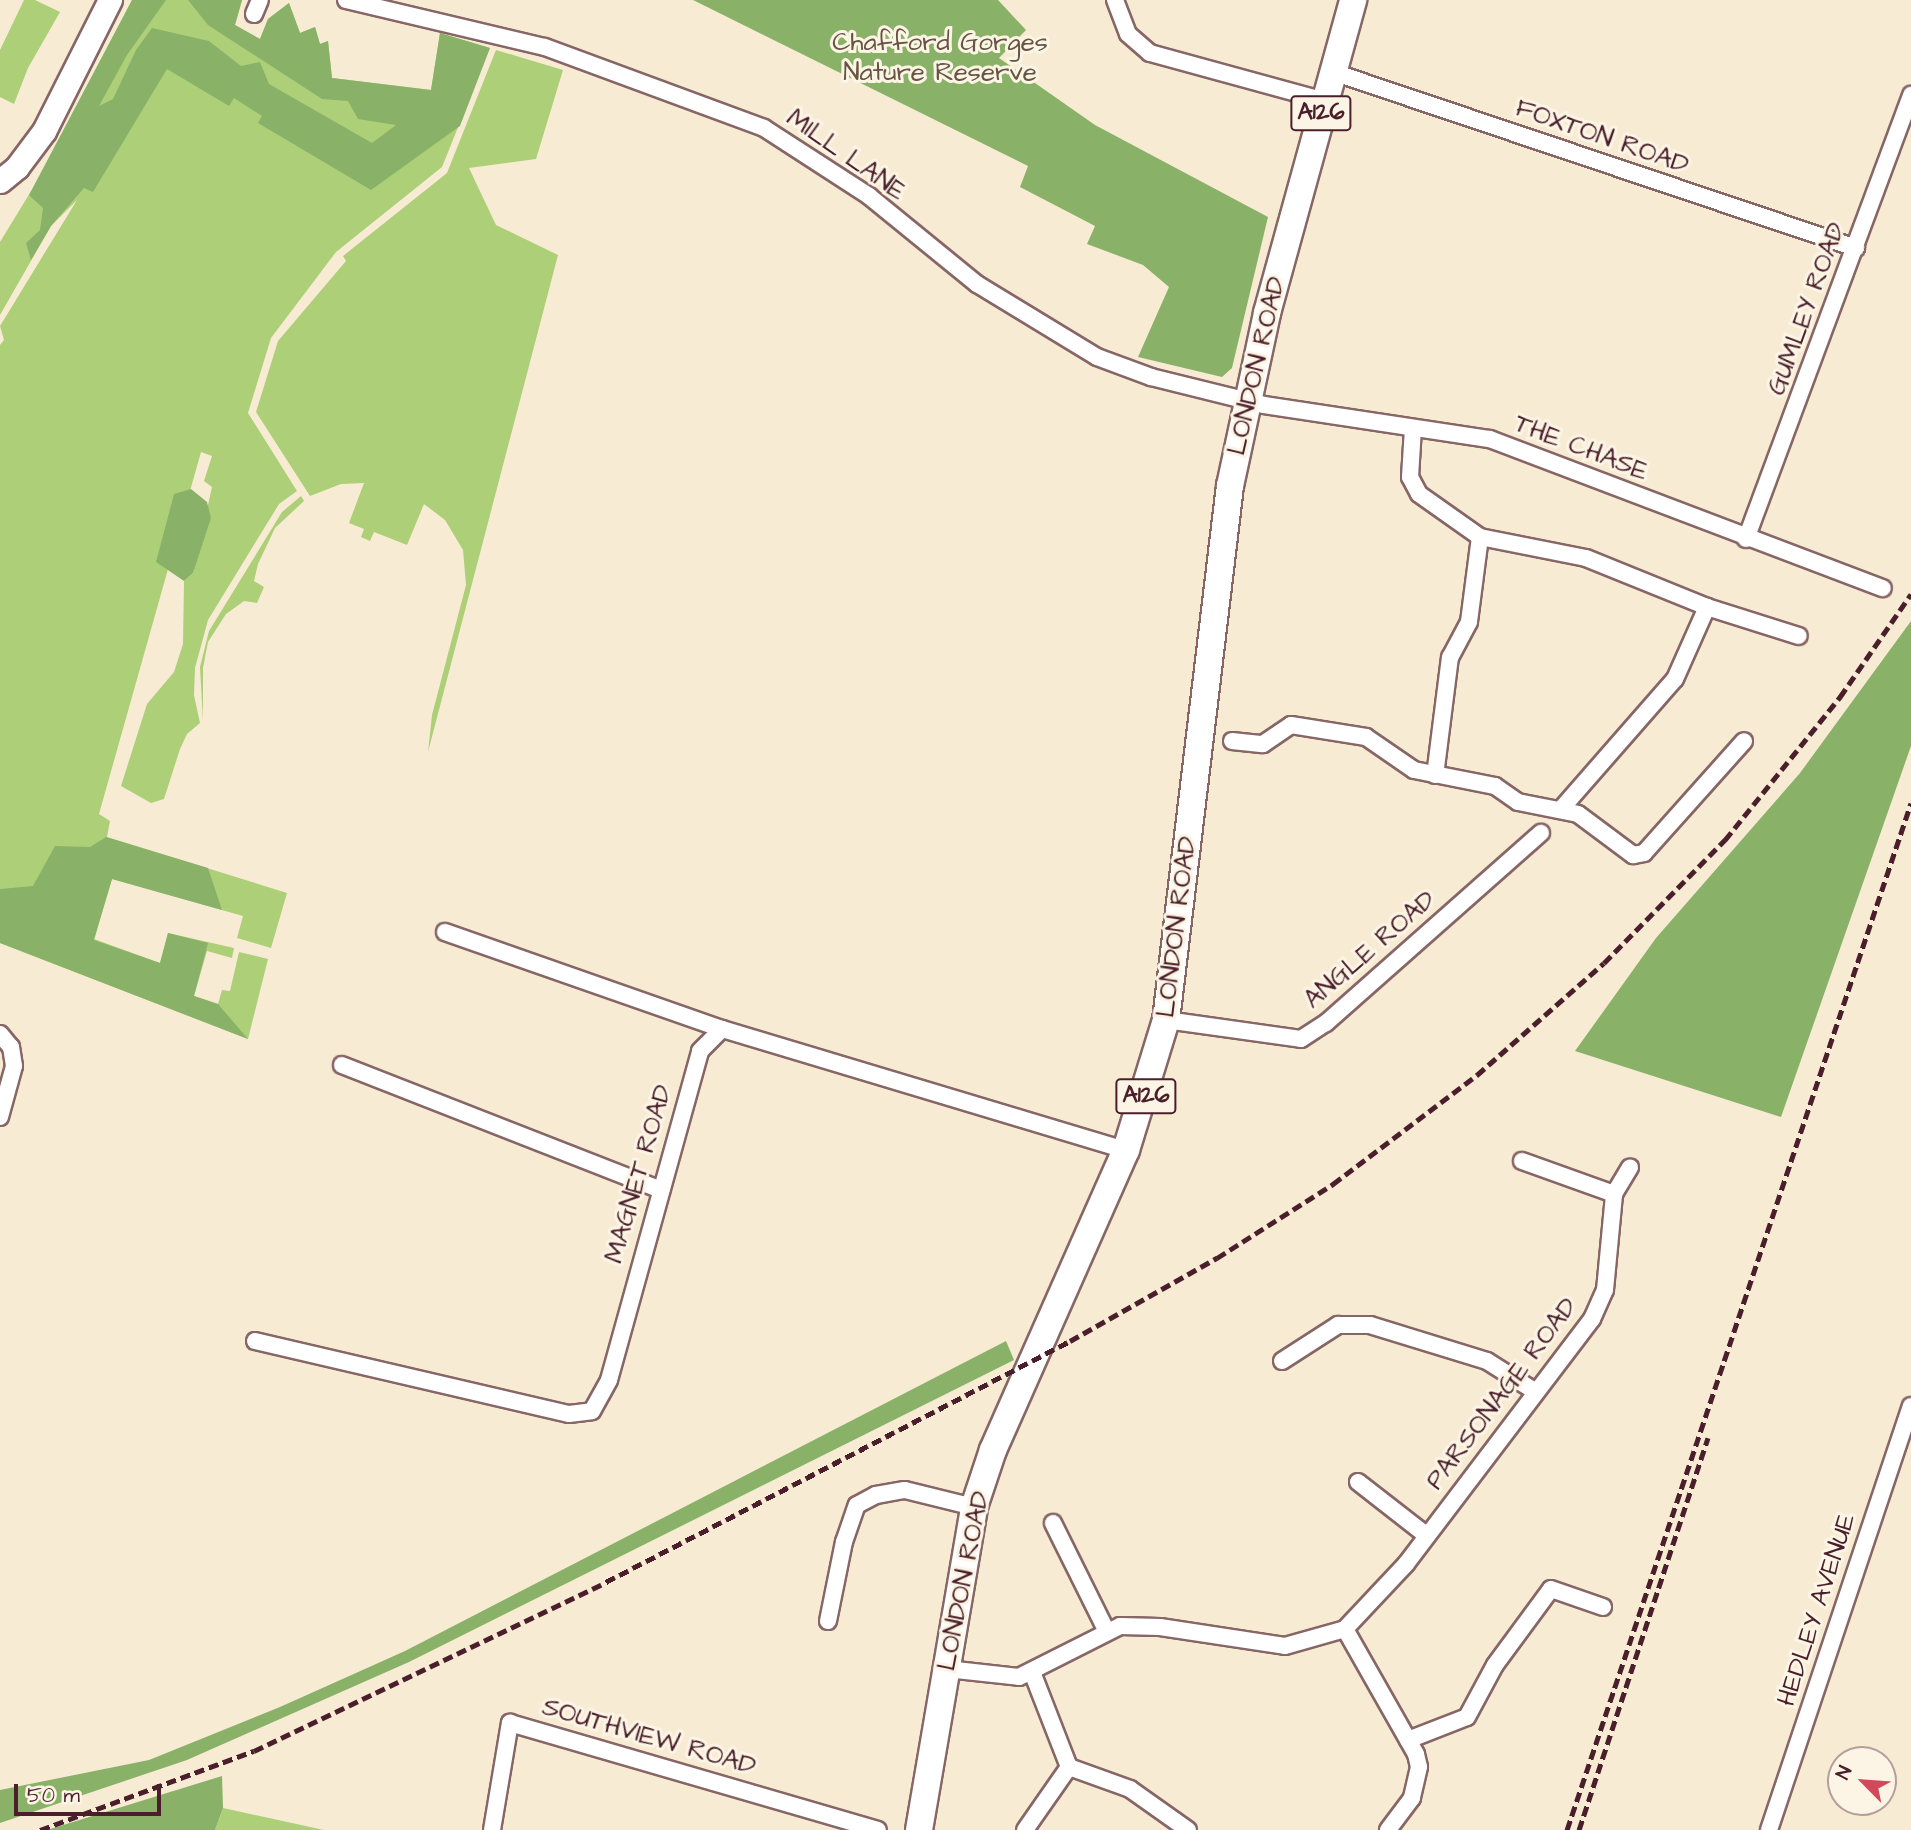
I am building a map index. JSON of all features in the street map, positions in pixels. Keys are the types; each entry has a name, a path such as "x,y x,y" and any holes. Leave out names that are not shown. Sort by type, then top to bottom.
{"main road":[{"name":"LONDON ROAD","path":"919,1830 974,1507 993,1450 1126,1150 1166,1020 1230,486 1262,331 1353,0"}],"street":[{"path":"0,181 18,167 44,131 110,0"},
{"name":"MILL LANE","path":"346,0 545,47 764,128 869,196 949,263 1034,323 1097,357 1132,371 1247,401"},
{"path":"1115,0 1128,34 1150,53 1325,101"},
{"name":"FOXTON ROAD","path":"1333,72 1856,248"},
{"name":"GUMLEY ROAD","path":"1746,539 1911,95"},
{"name":"THE CHASE","path":"1247,401 1476,437 1883,588"},
{"path":"1413,428 1410,477 1419,494 1480,537 1586,558 1707,607 1799,636"},
{"path":"1435,775 1450,657 1469,622 1480,537"},
{"path":"1562,808 1675,680 1707,607"},
{"path":"1232,741 1263,744 1291,725 1366,737 1414,770 1495,786 1518,802 1562,808 1578,814 1626,851 1644,853 1744,741"},
{"name":"ANGLE ROAD","path":"1166,1020 1301,1039 1326,1023 1541,833"},
{"path":"445,932 722,1028 1126,1150"},
{"name":"MAGNET ROAD","path":"255,1341 569,1414 592,1411 608,1380 700,1051 722,1028"},
{"path":"0,1034 11,1046 13,1066 0,1117"},
{"path":"342,1065 661,1190"},
{"path":"1522,1161 1614,1194"},
{"name":"PARSONAGE ROAD","path":"947,1668 1019,1676 1032,1672 1106,1630 1138,1625 1285,1646 1345,1629 1374,1602 1599,1306 1612,1242 1614,1194 1630,1167"},
{"path":"1282,1361 1338,1325 1370,1325 1487,1361 1536,1392"},
{"name":"HEDLEY AVENUE","path":"1769,1830 1911,1406"},
{"path":"1358,1482 1426,1535"},
{"path":"828,1621 844,1542 857,1505 876,1495 905,1490 974,1507"},
{"path":"1053,1523 1106,1630"},
{"path":"1408,1740 1467,1717 1495,1665 1551,1589 1603,1606"},
{"path":"1345,1629 1416,1754 1418,1781 1412,1797 1388,1830"},
{"path":"1032,1672 1069,1767 1130,1789 1188,1830"},
{"name":"SOUTHVIEW ROAD","path":"492,1830 510,1723 878,1830"},
{"path":"1025,1830 1069,1767"}],"green space":[{"path":"24,0 35,0 60,12 28,68 14,104 0,97 0,50"},
{"path":"132,0 242,0 235,25 260,39 268,19 289,3 300,33 315,27 320,44 328,41 332,78 431,90 440,33 490,48 442,167 336,252 271,338 248,413 297,491 279,504 208,620 195,668 194,695 200,723 187,734 164,799 151,803 121,786 147,704 174,672 183,644 184,581 193,573 212,487 204,481 212,456 201,452 99,814 110,821 107,837 287,893 271,948 237,938 243,916 112,879 94,939 160,963 168,933 234,948 232,958 207,951 194,996 218,1004 222,990 230,991 239,952 268,959 248,1039 0,943 0,345 4,340 0,326 77,200 51,226 0,315 0,242 55,152"},
{"path":"132,0 166,0 127,55 99,106 113,99 136,50 152,28 209,41 241,66 260,62 269,84 372,143 396,125 358,119 348,101 322,99 208,25 188,0 242,0 235,25 260,39 268,19 289,3 300,33 315,27 320,44 328,41 332,78 431,90 440,33 490,48 460,126 371,190 258,123 262,116 234,98 229,106 167,69 93,192 84,188 51,226 31,260 26,243 40,230 43,208 29,195"},
{"name":"Chafford Gorges Nature Reserve","path":"693,0 998,0 1026,30 999,58 1095,125 1268,217 1232,368 1222,377 1138,357 1169,287 1143,265 1087,244 1095,226 1020,187 1028,166"},
{"path":"496,50 563,70 536,159 469,168 496,225 558,255 428,752 432,715 466,585 463,550 445,520 424,504 407,545 374,532 370,541 361,537 364,529 349,523 364,483 341,484 310,496 256,412 278,341 346,261 343,256 447,173"},
{"path":"191,489 207,502 211,518 193,573 184,581 156,562 174,494"},
{"path":"301,496 304,501 275,528 258,564 254,581 264,587 257,603 244,601 226,614 208,642 203,668 203,721 200,667 209,631 282,512"},
{"path":"1911,621 1911,746 1781,1117 1575,1051 1656,938 1800,773"},
{"path":"106,837 208,868 222,910 112,879 94,940 160,963 168,933 208,943 194,996 218,1004 248,1039 0,943 0,889 33,886 55,846 90,847"},
{"path":"1006,1341 1014,1360 409,1662 187,1760 0,1823 0,1790 149,1760 280,1707 405,1651"},
{"path":"222,1776 223,1808 215,1830 47,1830"},
{"path":"223,1808 324,1830 215,1830"}],"railway":[{"path":"40,1830 254,1751 606,1582 1070,1341 1217,1258 1333,1184 1477,1075 1604,963 1725,840 1840,697 1911,594"},
{"path":"1567,1830 1911,803"},
{"path":"1579,1830 1708,1438"}]}
